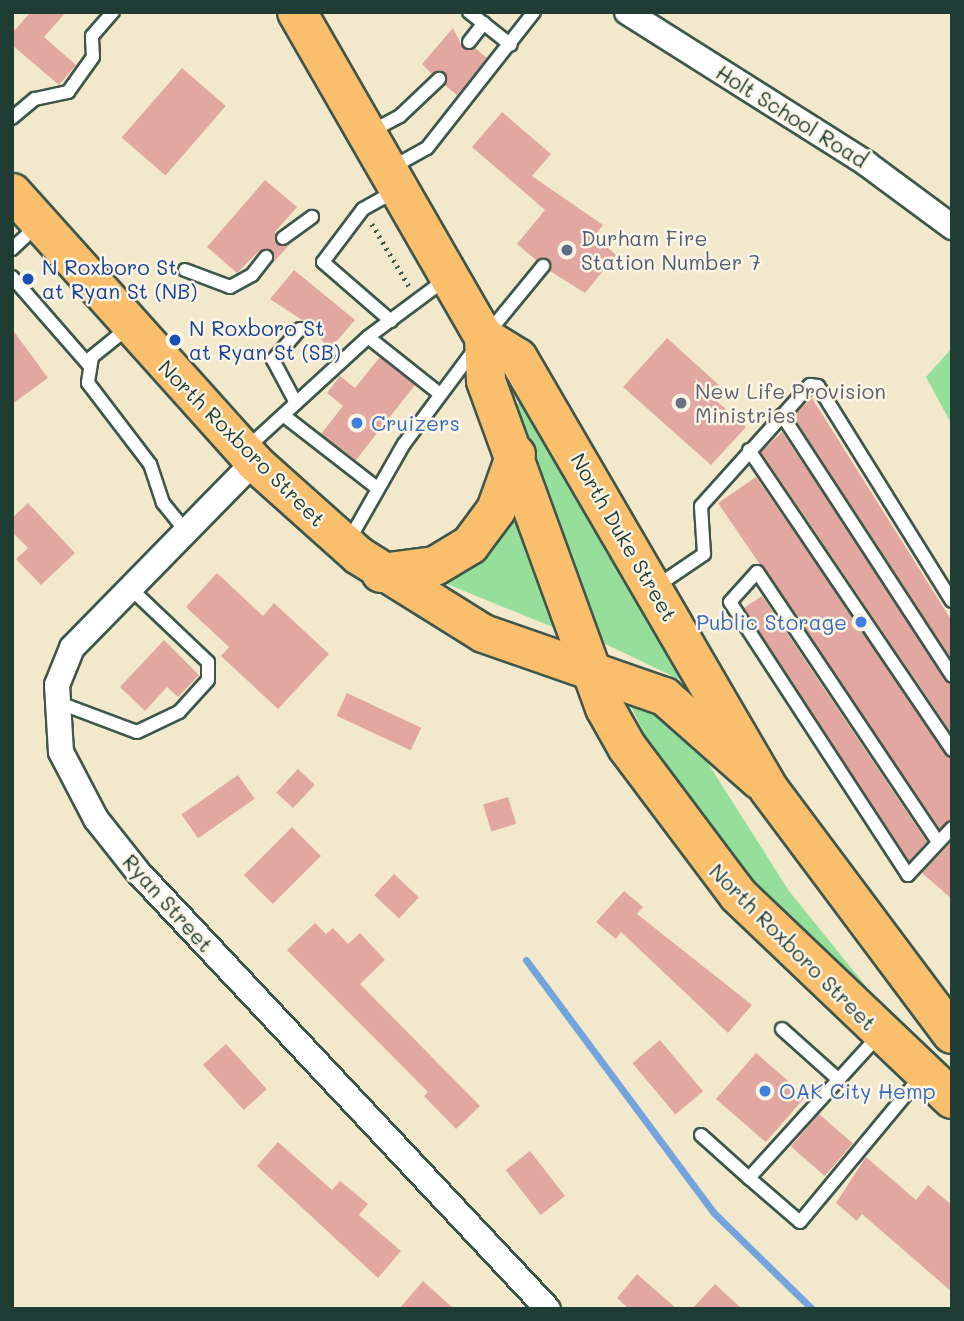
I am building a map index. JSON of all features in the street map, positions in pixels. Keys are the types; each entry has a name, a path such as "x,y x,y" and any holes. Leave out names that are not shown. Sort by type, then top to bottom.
{"highway":[{"name":"North Duke Street","path":"296,12 485,337 486,381 516,454 592,671"},
{"name":"North Duke Street","path":"485,337 518,358 768,788"},
{"path":"381,573 428,568 470,545 496,510 516,454"},
{"name":"North Roxboro Street","path":"592,671 627,747 703,855 879,1035 952,1099"},
{"name":"North Roxboro Street","path":"768,788 952,1034"}],"main road":[{"name":"North Roxboro Street","path":"12,192 249,456 345,546 381,573 483,633 664,696 768,788"}],"street":[{"name":"Holt School Road","path":"627,12 867,164 952,227"},
{"name":"Ryan Street","path":"249,456 187,533 72,648 55,701 68,767 138,872 548,1309"}],"lane":[{"path":"12,118 35,99 68,92 93,57 92,36 113,12"},
{"path":"469,12 511,45"},
{"path":"391,321 323,262 363,209 427,148 511,45 534,12"},
{"path":"469,42 484,23"},
{"path":"367,134 401,116 439,79"},
{"path":"283,239 312,217"},
{"path":"12,249 40,223"},
{"path":"185,270 230,287 252,275 266,257"},
{"path":"345,546 377,488 440,394 543,266"},
{"path":"249,456 283,415 368,337 451,275"},
{"path":"12,277 88,364 89,383 150,464 163,503 187,533"},
{"path":"88,364 130,326"},
{"path":"296,403 273,360 300,329"},
{"path":"368,337 440,394"},
{"path":"654,589 705,554 701,506 810,385 818,386 952,601"},
{"path":"283,415 377,488"},
{"path":"782,415 952,676"},
{"path":"749,450 952,750"},
{"path":"938,842 757,572 730,602 908,875 952,828"},
{"path":"55,701 137,732 179,712 208,680 208,662 130,588"},
{"path":"782,1029 838,1079"},
{"path":"749,1178 879,1035"},
{"path":"701,1135 800,1222 923,1074"}],"path":[{"path":"363,209 417,300"}],"green space":[{"path":"952,348 952,425 926,377"},
{"path":"527,400 685,682 599,641 514,405"},
{"path":"513,510 557,626 555,628 442,582"},
{"path":"629,702 649,707 699,749 789,891 898,1026 769,909 660,767"}],"building":[{"path":"31,12 66,12 44,37 76,65 59,85 12,45 12,33"},
{"path":"453,28 463,48 475,48 487,58 457,95 445,85 445,73 432,74 422,64"},
{"path":"182,68 226,106 165,175 122,137"},
{"path":"502,112 551,154 532,176 603,225 594,236 616,255 585,293 550,271 548,259 536,260 517,244 545,210 472,147"},
{"path":"265,180 297,207 275,232 276,244 290,244 273,263 272,251 259,251 237,273 207,247"},
{"path":"294,270 355,320 330,349 305,322 270,299"},
{"path":"12,329 48,378 12,404"},
{"path":"667,338 720,386 711,396 746,427 711,465 623,387"},
{"name":"Cruizers","path":"380,357 415,385 356,460 321,434 343,406 327,393 340,376 355,388"},
{"path":"812,398 952,621 952,660 793,416"},
{"path":"782,432 952,685 952,734 761,452"},
{"path":"756,477 952,759 952,819 940,829 718,503"},
{"path":"28,503 75,553 41,585 16,559 28,548 12,532 12,518"},
{"path":"217,573 263,616 274,603 329,654 278,709 221,656 229,647 186,607"},
{"path":"762,596 927,842 909,861 744,608"},
{"path":"164,640 199,675 178,697 167,687 145,711 120,687"},
{"path":"347,693 421,728 411,750 336,716"},
{"path":"298,769 315,785 293,808 276,792"},
{"path":"238,775 255,799 198,838 181,815"},
{"path":"508,797 516,824 491,831 483,805"},
{"path":"292,827 321,856 273,904 244,875"},
{"path":"952,841 952,899 922,873"},
{"path":"394,874 419,897 399,918 374,895"},
{"path":"624,891 643,907 637,914 752,1005 728,1033 621,932 616,939 596,922"},
{"path":"315,923 326,934 333,928 348,944 360,933 385,960 360,984 480,1106 456,1129 424,1096 428,1092 287,950"},
{"path":"660,1040 703,1091 675,1114 632,1063"},
{"path":"226,1044 267,1089 244,1110 203,1065"},
{"path":"756,1053 806,1096 766,1142 716,1099"},
{"path":"819,1114 853,1144 825,1176 791,1146"},
{"path":"278,1142 332,1190 340,1181 368,1204 359,1215 401,1251 378,1278 257,1166"},
{"path":"530,1151 565,1196 541,1215 506,1170"},
{"path":"866,1157 916,1200 928,1185 952,1205 952,1292 862,1214 857,1221 836,1203"},
{"path":"637,1274 677,1309 629,1309 617,1298"},
{"path":"423,1281 454,1309 399,1309"},
{"path":"715,1284 742,1309 692,1309"}],"waterway":[{"path":"526,960 714,1213 812,1309"}],"place":[{"name":"Durham Fire Station Number 7","path":"567,250"},
{"name":"N Roxboro St at Ryan St (NB)","path":"28,279"},
{"name":"N Roxboro St at Ryan St (SB)","path":"175,340"},
{"name":"New Life Provision Ministries","path":"681,403"},
{"name":"Cruizers","path":"357,423"},
{"name":"Public Storage","path":"861,622"},
{"name":"OAK City Hemp","path":"765,1091"}]}
